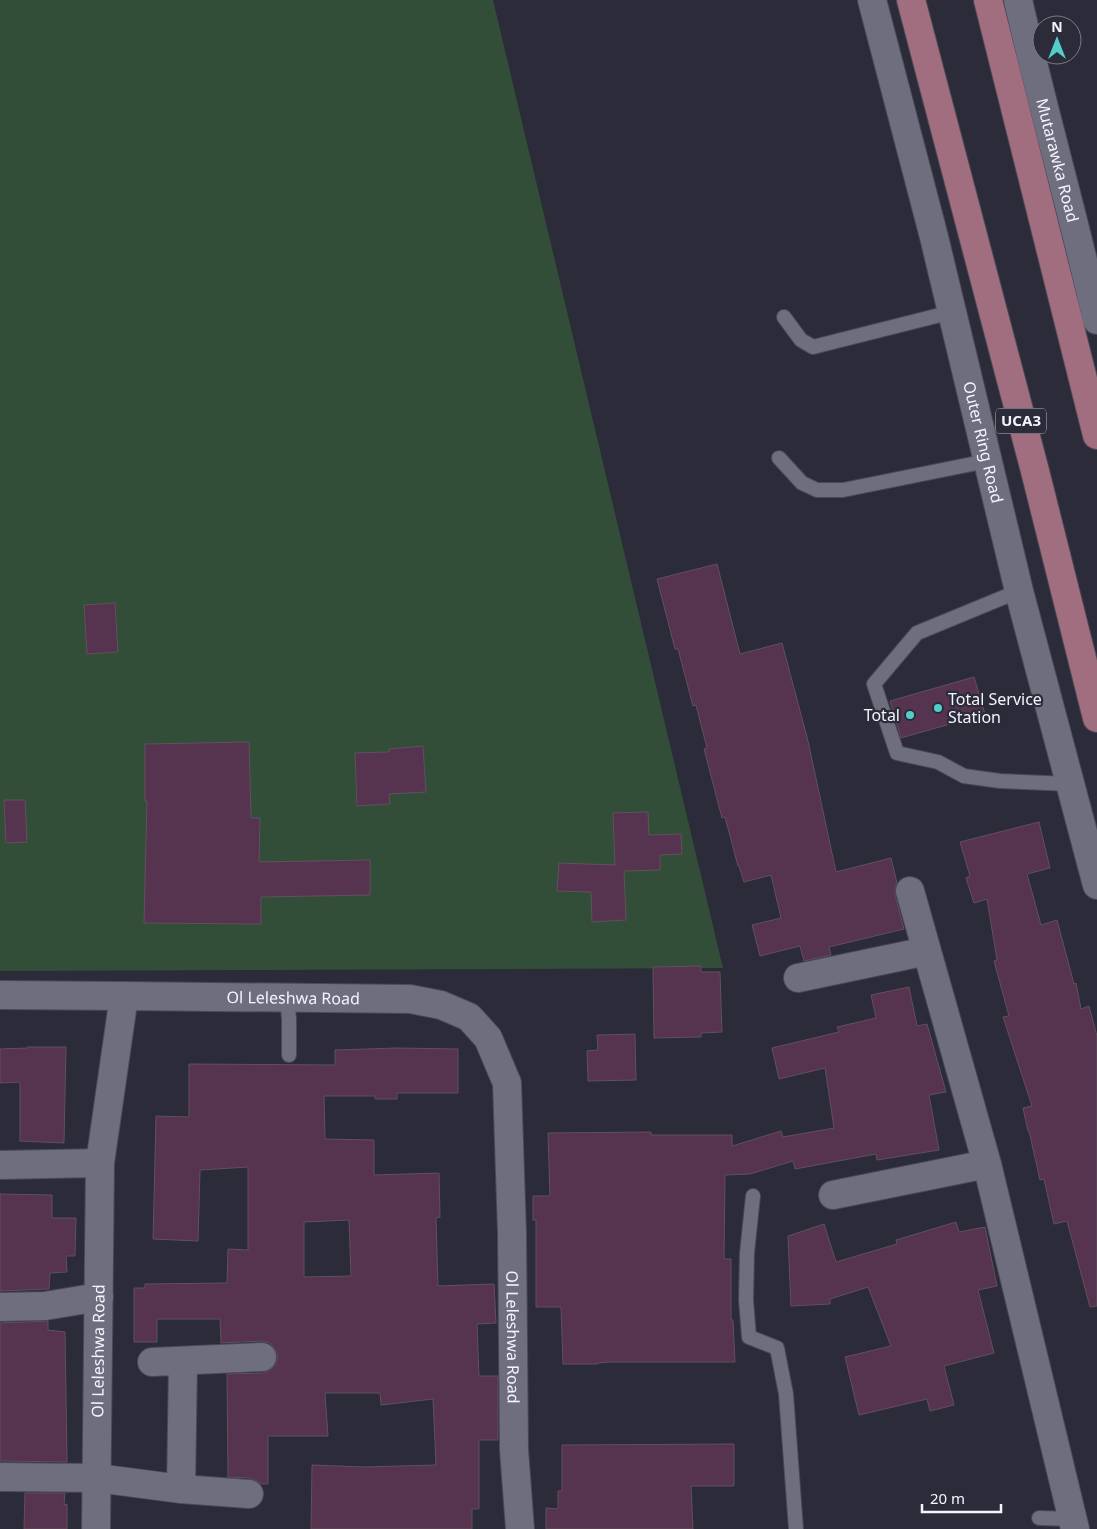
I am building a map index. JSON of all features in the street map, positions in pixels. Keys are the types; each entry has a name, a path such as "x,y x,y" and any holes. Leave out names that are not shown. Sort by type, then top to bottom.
{"main road":[{"name":"UCA3","path":"911,0 1097,718"},
{"path":"988,0 1097,435"}],"street":[{"name":"Outer Ring Road","path":"872,0 934,237 1019,591 1097,885"},
{"name":"Mutarawka Road","path":"1018,0 1038,89 1080,247 1097,320"},
{"path":"910,891 987,1164 1074,1524"},
{"path":"798,978 927,951"},
{"path":"0,995 124,996"},
{"name":"Ol Leleshwa Road","path":"96,1529 100,1163 124,996 410,999 441,1005 469,1017 488,1038 507,1083 512,1233 514,1450 520,1529"},
{"path":"0,1165 100,1163"},
{"path":"833,1195 987,1164"},
{"path":"0,1307 45,1306 99,1297"},
{"path":"152,1362 262,1356"},
{"path":"181,1489 183,1361"},
{"path":"0,1478 96,1478 181,1489 249,1494"}],"lane":[{"path":"784,317 801,340 813,347 952,312"},
{"path":"779,458 802,483 817,490 843,490 987,461"},
{"path":"1019,591 917,633 874,684 897,753 938,762 964,776 1000,781 1070,784"},
{"path":"287,998 290,1056"},
{"path":"753,1196 747,1253 746,1300 749,1337 776,1348 786,1394 796,1529"},
{"path":"1039,1518 1074,1524"}],"green space":[{"path":"0,0 493,0 723,968 0,971"}],"building":[{"path":"717,564 740,654 782,643 808,741 836,872 891,858 897,883 895,895 904,929 829,947 831,955 804,961 800,946 760,956 752,925 781,918 771,875 744,882 725,817 722,818 704,749 707,748 696,705 693,706 678,649 675,649 657,579"},
{"path":"115,603 118,652 87,654 84,605"},
{"name":"Total Service Station","path":"974,677 985,714 901,738 890,701"},
{"path":"249,742 251,818 260,818 259,862 370,860 370,895 261,897 261,924 144,923 147,801 145,801 145,744"},
{"path":"423,746 426,792 389,794 390,804 357,806 355,753 389,752 389,749"},
{"path":"4,800 25,800 27,842 6,843"},
{"path":"648,812 649,835 681,834 682,854 660,855 660,870 624,871 626,920 592,922 591,892 557,891 559,863 615,865 613,813"},
{"path":"1039,822 1050,868 1027,874 1041,925 1057,920 1074,984 1076,983 1081,1009 1089,1006 1097,1036 1097,1306 1090,1307 1067,1221 1054,1224 1044,1179 1040,1180 1023,1108 1032,1106 1003,1017 1009,1016 994,961 997,960 987,899 974,903 966,878 970,876 960,842"},
{"path":"701,966 701,972 720,972 722,1032 701,1033 701,1037 654,1038 653,967"},
{"path":"909,987 917,1026 927,1024 946,1092 929,1095 939,1150 877,1160 876,1154 795,1169 793,1161 750,1174 725,1175 724,1259 731,1259 731,1320 733,1320 735,1362 563,1364 561,1307 536,1307 536,1220 533,1220 533,1196 550,1196 548,1133 651,1132 651,1135 732,1135 732,1146 781,1131 783,1137 834,1128 825,1068 779,1079 772,1048 839,1032 837,1027 876,1018 871,995"},
{"path":"635,1034 636,1080 588,1081 587,1051 598,1050 597,1035"},
{"path":"66,1047 64,1143 20,1141 20,1082 0,1083 0,1049"},
{"path":"458,1049 458,1093 397,1093 397,1099 375,1099 375,1096 324,1096 325,1139 374,1140 374,1175 439,1173 440,1217 436,1218 438,1286 494,1284 496,1323 477,1324 479,1376 498,1376 498,1440 479,1440 479,1509 472,1509 472,1529 311,1529 312,1465 364,1467 436,1465 433,1399 381,1405 380,1393 325,1393 328,1436 268,1436 268,1484 261,1484 250,1478 228,1477 227,1374 263,1373 270,1370 276,1364 278,1356 270,1343 262,1341 221,1343 220,1319 157,1319 157,1342 134,1342 134,1288 145,1288 145,1284 227,1283 228,1249 248,1250 248,1167 200,1170 198,1241 153,1239 156,1116 189,1117 189,1064 335,1065 335,1050","holes":["349,1220 351,1276 304,1277 304,1222"]},
{"path":"0,1194 52,1195 52,1218 76,1218 75,1256 66,1256 67,1272 50,1273 49,1289 0,1291"},
{"path":"956,1222 959,1232 985,1227 997,1286 978,1290 994,1353 944,1366 954,1405 930,1411 927,1399 859,1415 845,1357 891,1346 868,1287 830,1299 830,1304 791,1306 788,1236 824,1224 836,1262 897,1244 896,1240"},
{"path":"48,1321 48,1330 65,1332 67,1462 0,1461 0,1323"},
{"path":"734,1444 734,1486 691,1486 693,1529 546,1529 546,1508 558,1509 558,1491 562,1491 562,1445"},
{"path":"25,1493 65,1493 64,1505 67,1504 67,1529 24,1529"}],"place":[{"name":"Total Service Station","path":"938,708"},
{"name":"Total","path":"910,715"}]}
